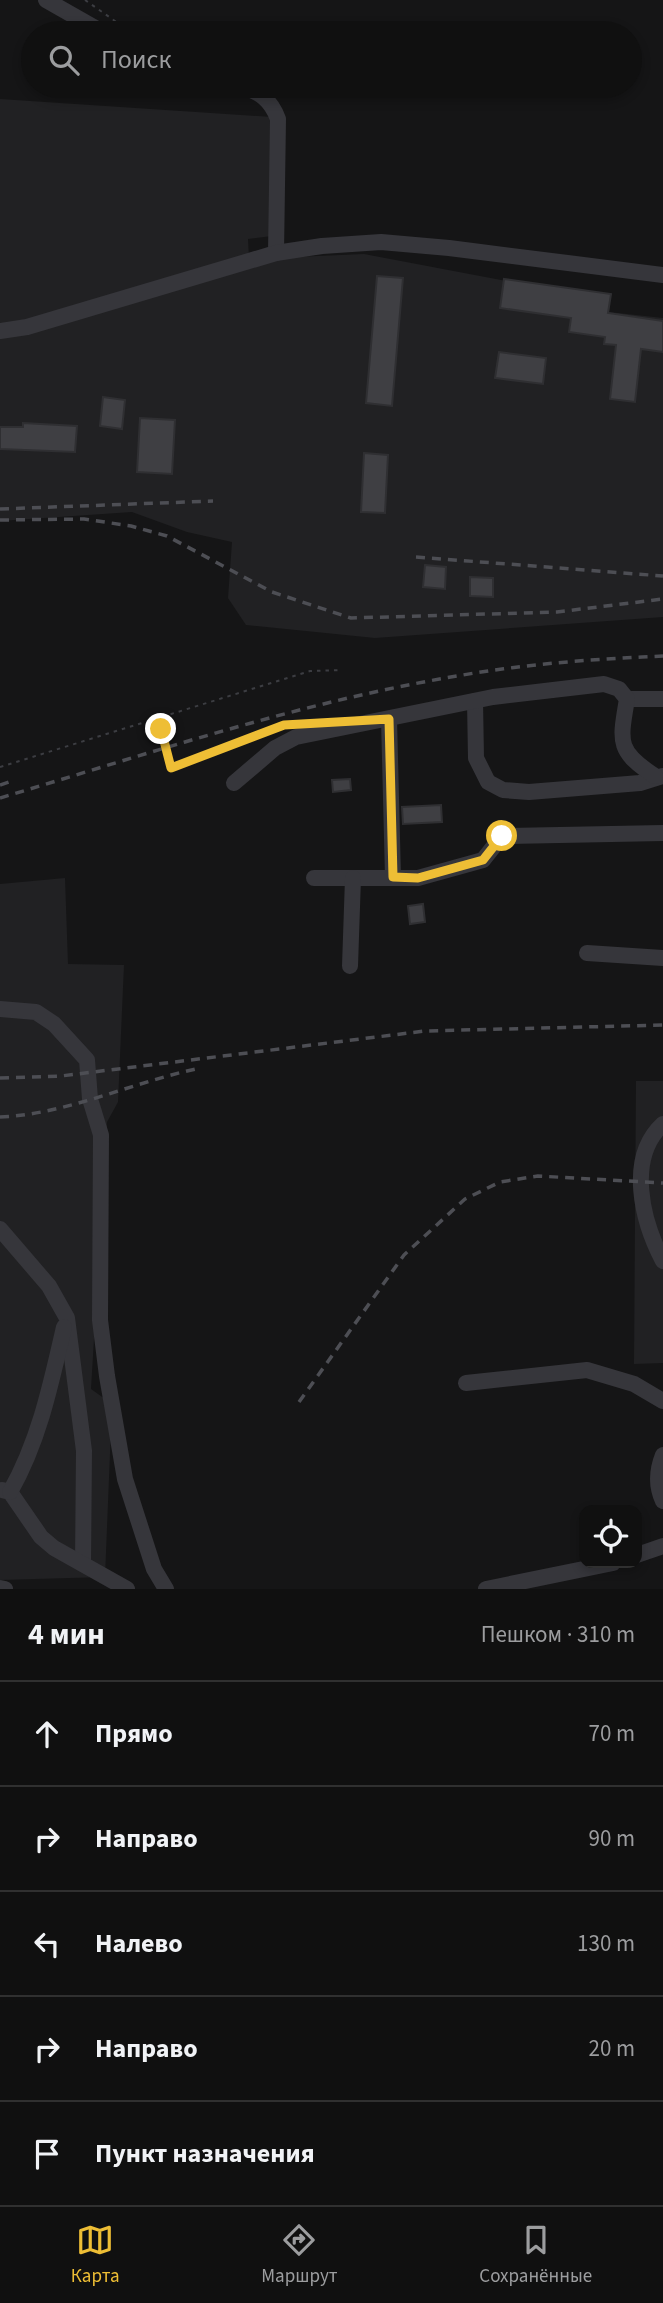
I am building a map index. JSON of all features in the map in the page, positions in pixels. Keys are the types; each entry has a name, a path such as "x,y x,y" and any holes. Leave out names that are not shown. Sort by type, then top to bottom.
{"street":[{"path":"46,0 83,21"},
{"path":"264,98 274,107 278,119 276,253"},
{"path":"0,331 27,327 276,253 322,246 381,242 435,246 663,275"},
{"path":"234,783 275,748 296,737 475,701 604,684 620,689 627,699 620,736 624,750 634,763 659,776"},
{"path":"627,699 663,699"},
{"path":"475,701 476,758 488,782 503,790 529,792 640,783 659,776"},
{"path":"389,719 393,877"},
{"path":"314,878 418,878 483,860 502,836 663,833"},
{"path":"350,966 354,878"},
{"path":"587,953 663,958"},
{"path":"0,1009 36,1012 54,1024 87,1060 90,1099 101,1135 100,1320 107,1376 125,1479 154,1569 166,1589"},
{"path":"663,1124 648,1140 642,1165 641,1194 663,1261"},
{"path":"0,1229 49,1286 66,1318 84,1451 83,1564"},
{"path":"66,1318 48,1398 26,1464 5,1491 41,1537 127,1589"},
{"path":"466,1383 587,1370 634,1384 663,1401"},
{"path":"663,1455 659,1467 659,1493 663,1501"},
{"path":"642,1553 663,1546"},
{"path":"485,1589 588,1568"}],"path":[{"path":"85,0 115,21"},
{"path":"0,767 310,671 342,670"},
{"path":"155,719 171,768 284,725 297,724"}],"shaded area":[{"path":"0,99 272,117 272,236 248,239 249,259 364,254 501,280 611,294 609,312 663,318 663,617 375,638 246,625 228,598 232,542 187,532 132,512 0,521"},
{"path":"65,878 68,964 124,965 118,1102 107,1122 91,1389 112,1404 105,1577 0,1580 0,884"},
{"path":"636,1081 663,1081 663,1363 634,1364"}],"building":[{"path":"377,276 403,278 392,406 366,403"},
{"path":"504,279 611,294 608,313 663,321 663,352 641,349 635,402 610,399 616,345 604,344 605,337 569,332 571,318 500,308"},
{"path":"499,352 546,358 543,384 495,378"},
{"path":"103,397 125,400 122,429 100,426"},
{"path":"140,418 175,420 172,474 137,472"},
{"path":"23,423 77,426 75,452 0,449 0,427 23,427"},
{"path":"364,453 388,455 385,513 361,512"},
{"path":"425,565 446,567 445,589 423,587"},
{"path":"470,577 493,578 493,597 470,596"},
{"path":"350,779 351,790 333,792 332,780"},
{"path":"441,805 442,822 403,824 402,807"},
{"path":"423,904 425,922 410,924 408,906"}],"railway":[{"path":"0,509 213,501"},
{"path":"0,520 84,519 131,526 167,536 272,592 351,618 557,612 663,599"},
{"path":"416,557 663,576"},
{"path":"0,798 284,714 399,687 534,665 663,656"},
{"path":"0,785 12,781"},
{"path":"0,1078 61,1076 425,1031 663,1025"},
{"path":"0,1117 50,1110 196,1069"},
{"path":"299,1402 404,1255 465,1199 500,1182 538,1176 663,1183"}],"route":[{"path":"161,729 171,768 284,725 389,719 393,877 418,878 483,860 502,836"}]}
